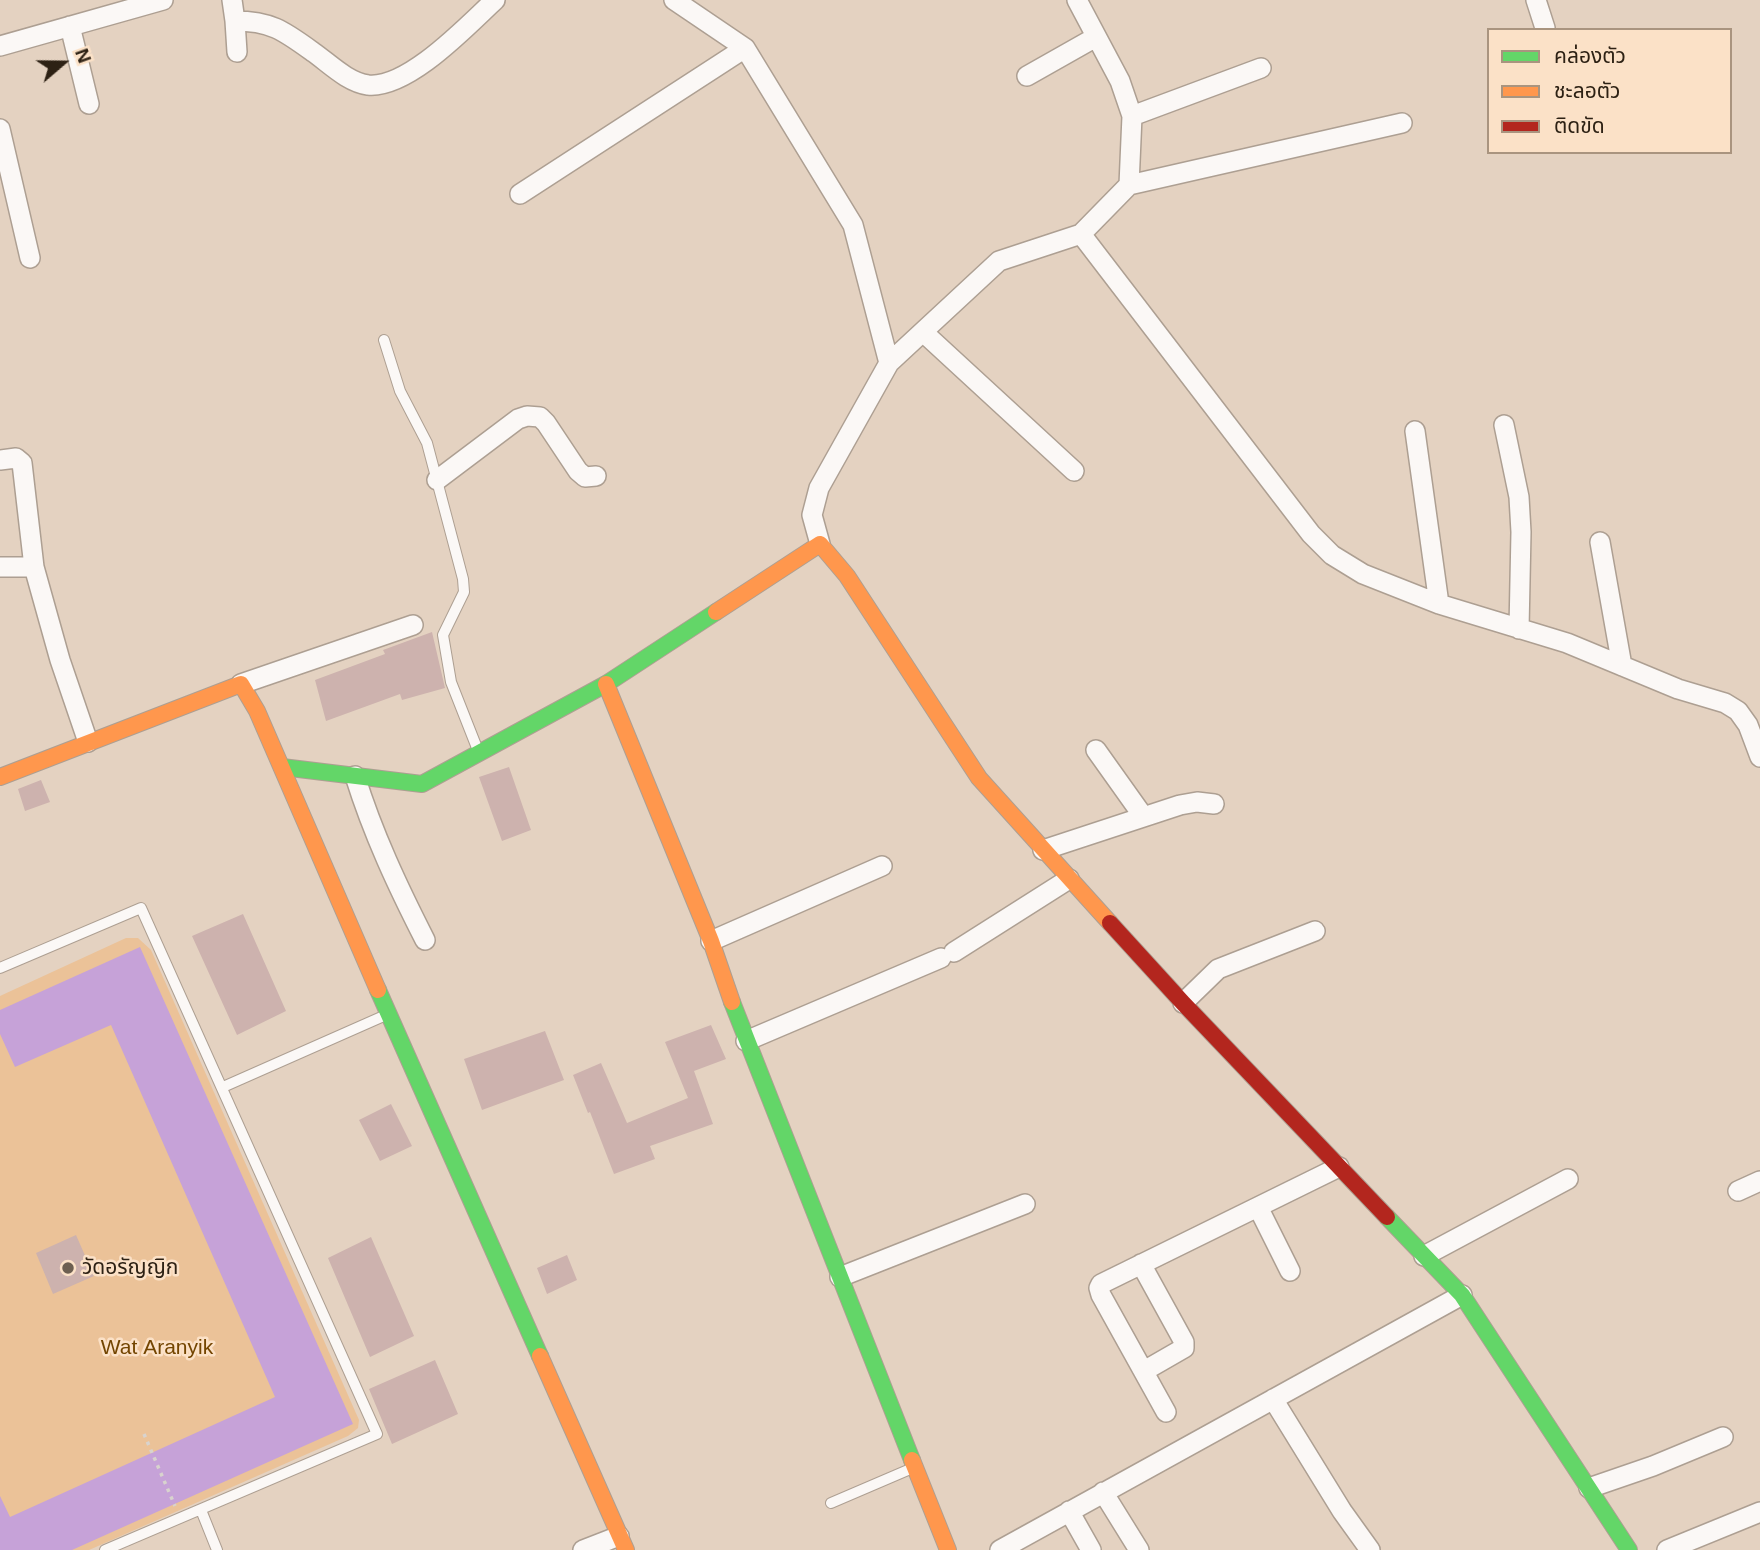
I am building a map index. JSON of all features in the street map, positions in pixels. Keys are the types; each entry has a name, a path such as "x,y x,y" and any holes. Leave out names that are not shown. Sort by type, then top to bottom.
{"street":[{"path":"0,46 163,0"},
{"path":"232,0 237,52"},
{"path":"235,22 258,22 281,29 348,78 370,85 388,82 434,57 495,0"},
{"path":"674,0 746,48 853,225 889,363"},
{"path":"1078,0 1120,81 1132,116 1129,185"},
{"path":"1536,0 1545,28"},
{"path":"70,26 89,104"},
{"path":"1027,76 1096,37"},
{"path":"520,194 746,48"},
{"path":"1132,116 1261,68"},
{"path":"1402,123 1129,185 1081,234 999,261 889,363 819,488 812,515 820,544 847,576 979,778 1183,1003 1462,1296 1629,1550"},
{"path":"0,129 30,258"},
{"path":"1081,234 1311,534 1332,555 1363,574 1438,604 1567,643 1678,689 1725,703 1738,711 1748,726 1760,757"},
{"path":"923,332 1074,471"},
{"path":"437,480 518,419 527,416 540,417 546,423 578,471 585,477 596,475"},
{"path":"1504,425 1519,496 1519,629"},
{"path":"1415,431 1438,604"},
{"path":"0,460 16,458 22,463 34,567 60,660 88,742"},
{"path":"1600,542 1622,666"},
{"path":"282,767 422,784 606,684 820,544"},
{"path":"0,567 34,567"},
{"path":"0,777 241,684 413,625"},
{"path":"241,684 257,710 623,1543 583,1550"},
{"path":"606,684 711,941 746,1041 948,1550"},
{"path":"1096,750 1143,816"},
{"path":"355,776 368,818 392,876 425,940"},
{"path":"1043,850 1143,816 1197,802 1214,804"},
{"path":"711,941 883,866"},
{"path":"746,1041 947,955 1069,879"},
{"path":"1183,1003 1218,970 1315,931"},
{"path":"1166,1412 1099,1288 1101,1284 1339,1167"},
{"path":"1424,1256 1568,1178"},
{"path":"1738,1191 1760,1181"},
{"path":"840,1277 1025,1204"},
{"path":"1258,1207 1290,1271"},
{"path":"1141,1265 1184,1342 1184,1348 1144,1371"},
{"path":"1000,1550 1462,1296"},
{"path":"1273,1399 1342,1511 1370,1550"},
{"path":"1589,1488 1653,1466 1723,1437"},
{"path":"1103,1492 1139,1550"},
{"path":"1069,1511 1091,1550"},
{"path":"1667,1550 1760,1512"}],"lane":[{"path":"384,340 400,391 427,443 463,579 464,592 443,635 451,682 479,753"},
{"path":"0,968 141,908 377,1434 105,1550"},
{"path":"223,1087 389,1014"},
{"path":"831,1503 915,1467"},
{"path":"201,1510 217,1550"}],"path":[{"path":"144,1434 175,1507"}],"green space":[{"name":"Wat Aranyik","path":"126,938 138,938 151,950 359,1420 358,1428 348,1436 89,1550 0,1550 0,996"}],"shaded area":[{"path":"140,947 353,1424 72,1550 0,1550 0,1496 10,1517 275,1397 111,1025 15,1067 0,1034 0,1010"}],"building":[{"path":"432,632 445,688 402,700 400,694 326,721 315,680 385,654 383,650"},
{"path":"509,767 531,830 502,841 479,777"},
{"path":"41,780 50,802 25,811 18,789"},
{"path":"243,914 286,1011 237,1035 192,936"},
{"path":"711,1025 726,1059 694,1071 713,1124 650,1146 655,1159 614,1174 573,1075 601,1063 627,1123 688,1098 665,1042"},
{"path":"545,1031 564,1080 482,1110 464,1059"},
{"path":"391,1104 412,1146 380,1161 359,1120"},
{"path":"76,1235 94,1276 53,1294 36,1253"},
{"path":"371,1237 414,1336 370,1357 328,1258"},
{"path":"567,1255 577,1280 547,1294 537,1268"},
{"path":"435,1360 458,1414 392,1444 369,1389"}],"traffic: fast":[{"path":"282,767 422,784 606,684 716,612"},
{"path":"378,990 540,1356"},
{"path":"732,1002 912,1460"},
{"path":"1387,1217 1462,1295 1629,1550"}],"traffic: slow":[{"path":"716,612 820,544 847,576 979,778 1110,923"},
{"path":"0,777 241,684 257,711 378,990"},
{"path":"606,684 711,941 732,1002"},
{"path":"540,1356 626,1550"},
{"path":"912,1460 948,1550"}],"traffic: jam":[{"path":"1110,923 1387,1217"}],"place":[{"name":"วัดอรัญญิก","path":"68,1268"}]}
